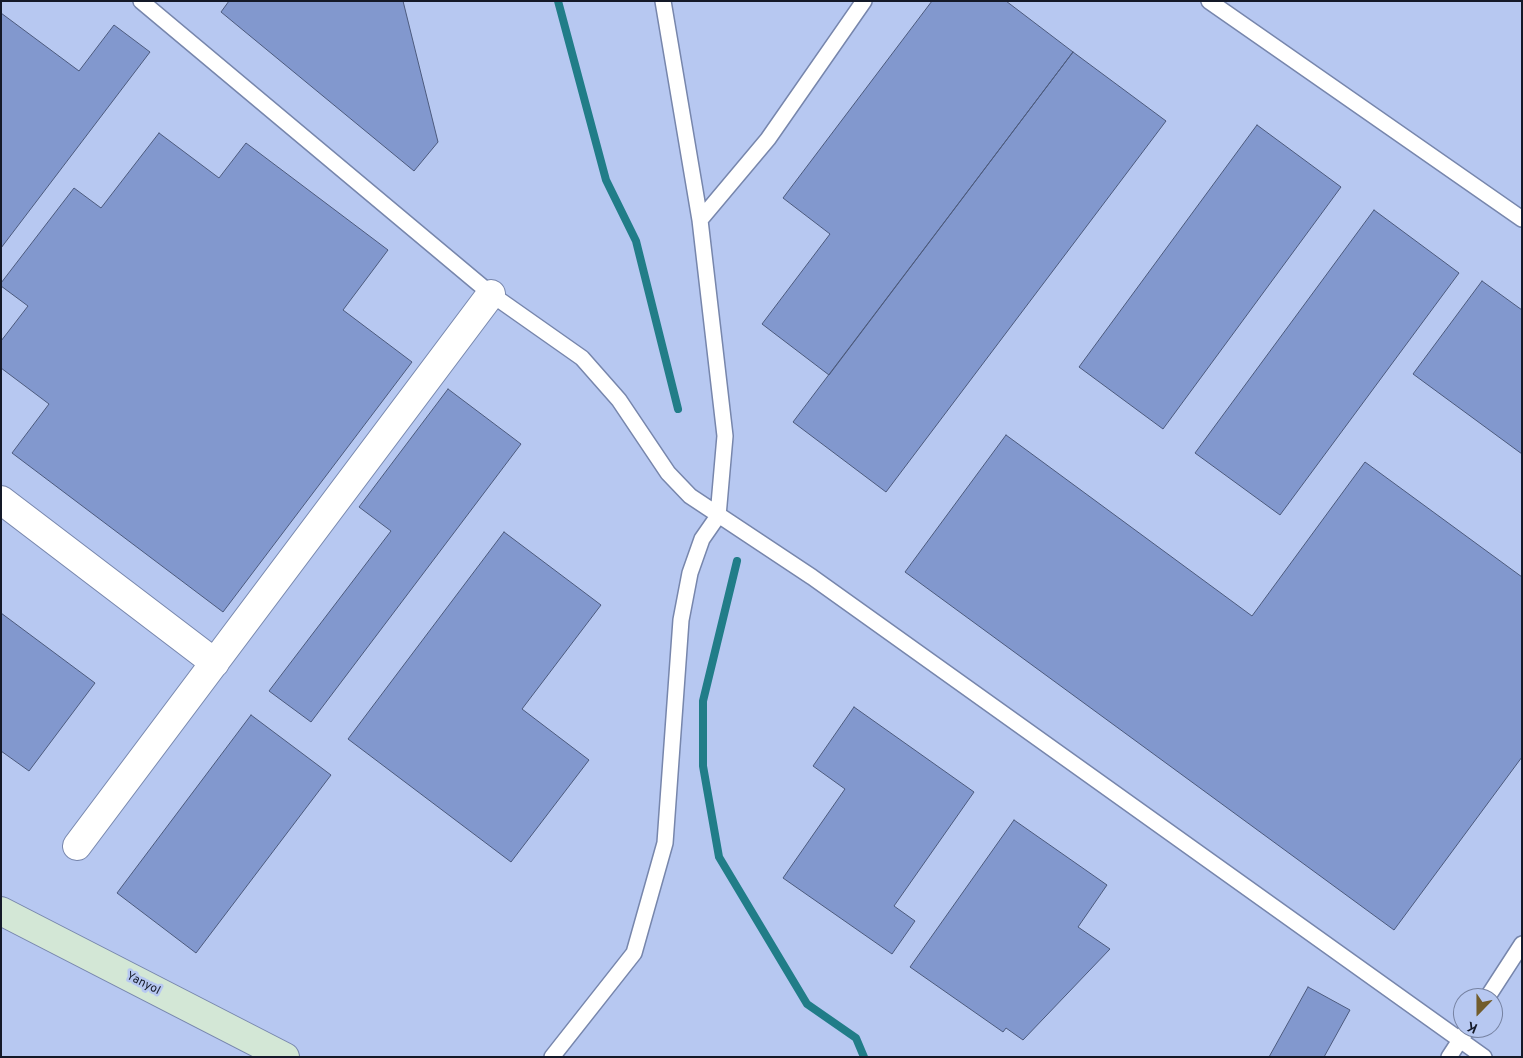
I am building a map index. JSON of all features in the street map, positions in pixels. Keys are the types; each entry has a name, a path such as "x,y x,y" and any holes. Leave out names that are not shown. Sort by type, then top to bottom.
{"street":[{"path":"77,846 491,294"},
{"path":"1,500 215,663"},
{"name":"Yanyol","path":"1,911 285,1057"}],"lane":[{"path":"141,1 491,294 582,358 619,400 668,473 690,496 812,577 1453,1026"},
{"path":"552,1057 634,953 665,843 680,620 690,573 702,539 718,516 725,436 700,220 663,1"},
{"path":"700,220 768,139 864,1"},
{"path":"1209,1 1522,219"},
{"path":"1493,988 1522,944"},
{"path":"1449,1057 1461,1038"},
{"path":"1467,1038 1484,1057"}],"building":[{"path":"229,1 403,1 438,142 414,171 221,12"},
{"path":"932,1 1006,1 1073,52 829,375 762,324 830,234 783,198"},
{"path":"1,13 79,71 114,25 150,52 1,248"},
{"path":"1073,52 1166,121 886,492 793,422"},
{"path":"1257,125 1341,187 1163,429 1079,367"},
{"path":"159,133 219,178 246,143 388,250 343,310 412,362 223,612 12,453 49,404 1,368 1,341 28,306 1,286 1,283 74,188 101,208"},
{"path":"1374,210 1459,273 1280,515 1195,453"},
{"path":"1482,281 1522,310 1522,454 1413,374"},
{"path":"448,389 521,444 311,722 269,691 391,531 359,507"},
{"path":"1006,435 1252,616 1365,462 1522,577 1522,757 1394,930 905,572"},
{"path":"504,532 601,605 522,709 589,760 511,862 348,739"},
{"path":"1,613 95,683 29,771 1,751"},
{"path":"854,707 974,792 894,906 915,921 892,954 783,878 845,789 813,766"},
{"path":"251,715 331,775 196,953 117,893"},
{"path":"1014,820 1107,885 1078,927 1110,949 1023,1040 1006,1028 1003,1032 910,967"},
{"path":"1308,987 1350,1010 1324,1057 1269,1057"}],"waterway":[{"path":"558,1 606,180 636,241 678,409"},
{"path":"737,561 703,701 703,766 719,857 807,1004 856,1038 864,1057"}]}
